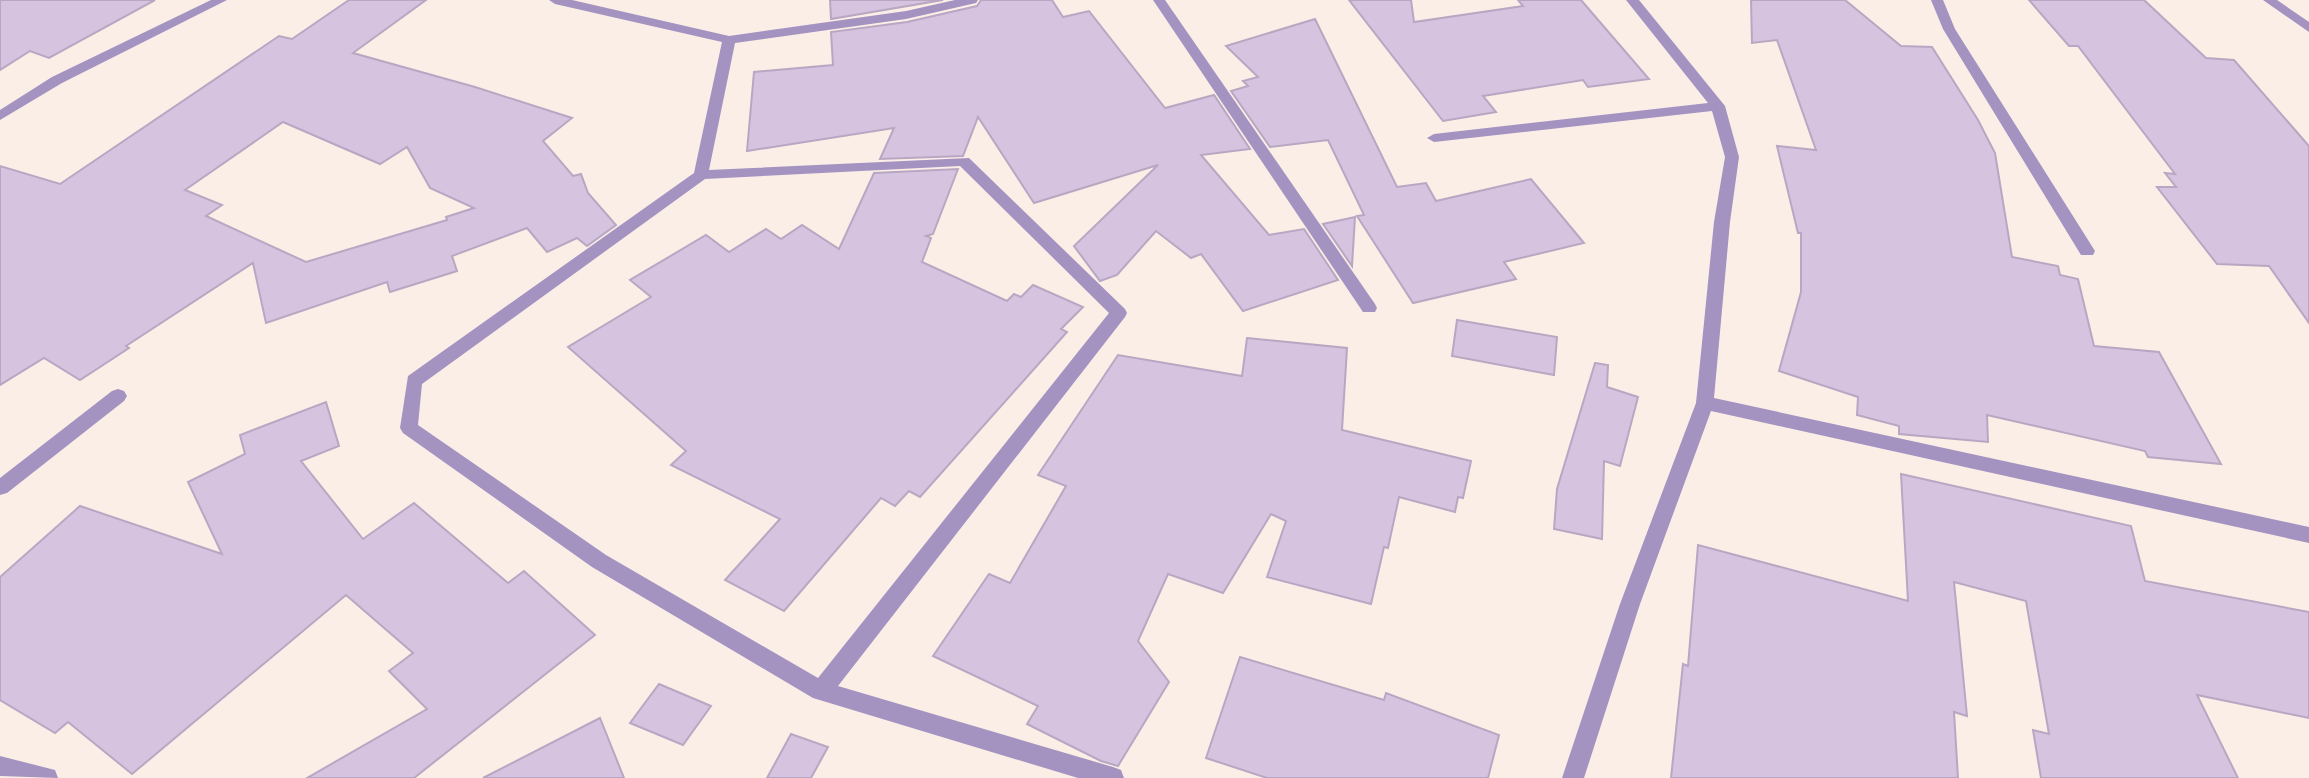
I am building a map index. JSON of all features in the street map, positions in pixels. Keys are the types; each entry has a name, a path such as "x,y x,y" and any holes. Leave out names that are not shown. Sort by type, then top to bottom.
{"street":[{"path":"0,116 57,80 221,0"},
{"path":"555,0 729,40 905,15 972,0"},
{"path":"612,15 617,0"},
{"path":"1159,0 1369,308"},
{"path":"1573,778 1630,604 1705,403 1722,222 1732,156 1718,106 1632,0"},
{"path":"1937,0 1949,29 2087,251"},
{"path":"2269,0 2309,28"},
{"path":"701,175 729,40"},
{"path":"1434,138 1718,106"},
{"path":"821,691 1119,313 964,161 701,175 414,381 409,428 599,561 821,691 1113,778"},
{"path":"0,488 118,396"},
{"path":"1705,403 2309,535"},
{"path":"0,766 47,778"}],"building":[{"path":"0,0 155,0 49,58 30,51 0,70"},
{"path":"349,0 426,0 353,53 475,87 572,118 543,141 573,176 581,174 588,193 616,225 587,246 577,238 547,252 527,228 452,256 457,271 390,292 387,282 266,323 253,263 126,346 129,348 80,380 44,358 0,385 0,166 60,184 279,36 292,39","holes":["283,122 380,164 407,147 430,188 474,208 446,217 447,220 306,262 206,216 222,205 185,190"]},
{"path":"830,0 943,0 831,19"},
{"path":"981,0 1052,0 1063,17 1089,11 1165,108 1214,95 1250,149 1201,155 1269,235 1304,229 1338,280 1243,311 1201,254 1191,258 1156,231 1117,275 1100,281 1074,246 1158,165 1034,203 978,117 963,156 880,159 894,128 747,151 754,72 833,65 831,32 907,22 977,6"},
{"path":"1349,0 1411,0 1414,22 1523,6 1518,0 1581,0 1649,79 1588,87 1583,80 1483,96 1496,112 1443,121"},
{"path":"1751,0 1845,0 1901,46 1932,47 1978,120 1995,153 2012,257 2058,266 2060,275 2078,279 2094,346 2159,352 2221,464 2148,457 2145,451 1987,415 1988,442 1899,434 1899,426 1857,415 1858,397 1779,371 1801,292 1801,233 1798,233 1777,146 1816,150 1777,40 1752,43"},
{"path":"2029,0 2144,0 2206,58 2234,60 2309,146 2309,323 2269,266 2217,264 2157,187 2176,187 2165,173 2175,174 2078,46 2069,46"},
{"path":"1315,19 1397,187 1426,183 1436,201 1531,179 1584,243 1504,262 1516,279 1413,303 1357,216 1364,215 1328,140 1270,147 1231,91 1248,86 1243,81 1258,77 1226,46"},
{"path":"958,169 933,234 926,236 931,238 922,262 1007,301 1014,294 1021,297 1033,285 1083,307 1061,329 1067,332 920,497 909,491 895,506 881,498 784,611 725,580 780,519 671,465 686,451 568,347 651,297 630,280 706,235 729,252 766,229 781,239 802,225 839,249 874,173"},
{"path":"1355,217 1352,266 1323,224"},
{"path":"1457,320 1557,337 1554,375 1452,356"},
{"path":"1247,338 1347,348 1342,430 1471,461 1463,498 1458,497 1455,512 1399,497 1388,548 1384,547 1371,604 1267,577 1286,521 1271,514 1223,593 1168,574 1138,641 1169,682 1118,766 1101,761 1027,724 1038,706 933,656 989,574 1010,583 1066,486 1038,475 1118,355 1242,376"},
{"path":"1595,363 1608,365 1607,387 1638,397 1620,466 1604,461 1602,539 1554,529 1557,489"},
{"path":"326,402 339,446 301,461 363,539 414,503 508,583 524,571 595,635 414,778 307,778 427,709 389,671 413,653 346,595 132,774 68,722 55,733 0,700 0,577 80,506 222,554 188,482 245,454 240,435"},
{"path":"1901,474 2131,526 2145,581 2309,612 2309,718 2197,695 2238,778 2041,778 2033,730 2049,734 2026,601 1954,582 1967,716 1954,712 1958,778 1671,778 1683,664 1688,666 1698,545 1908,601"},
{"path":"1240,657 1384,700 1386,693 1499,735 1488,778 1267,778 1206,758"},
{"path":"659,684 711,706 683,745 630,723"},
{"path":"600,718 624,778 483,778"},
{"path":"791,734 828,747 811,778 767,778"}]}
